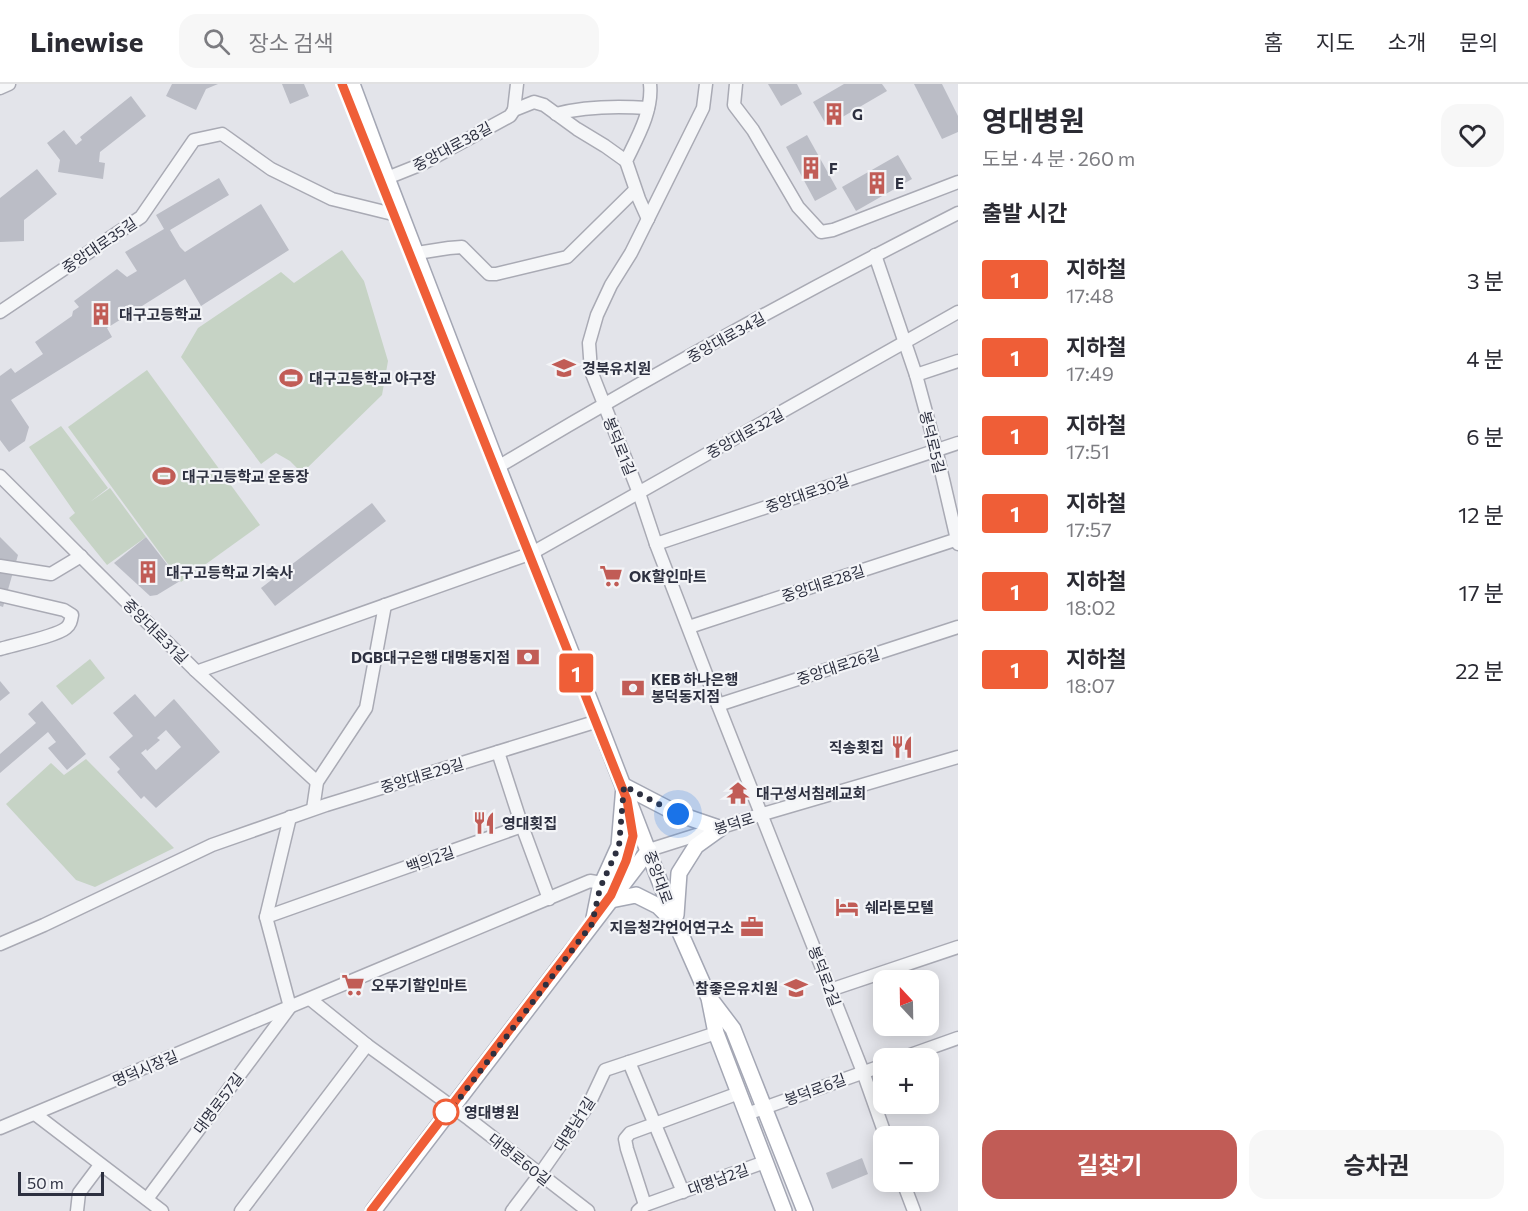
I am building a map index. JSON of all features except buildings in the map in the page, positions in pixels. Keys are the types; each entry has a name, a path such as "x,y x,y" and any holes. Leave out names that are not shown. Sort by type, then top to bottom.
{"main road":[{"name":"중앙대로","path":"352,84 401,216 676,923 709,998 716,1033 784,1211"},
{"path":"592,924 602,883 619,846 624,786 678,814 720,828"},
{"path":"676,923 679,873 696,846 720,828"},
{"path":"373,1211 649,850"},
{"path":"611,900 636,895 658,906 676,923"},
{"name":"중앙대로","path":"709,998 733,1029 805,1211"}],"street":[{"path":"0,88 9,84"},
{"path":"514,110 517,84"},
{"path":"648,219 635,190 626,161 648,108 651,84"},
{"name":"봉덕로1길","path":"706,84 703,108 597,315 589,343 591,370 718,705 763,814"},
{"path":"736,84 734,105 753,130 798,207 821,232 833,230 958,182"},
{"name":"중앙대로38길","path":"387,178 422,164 510,116 514,110 534,102 544,105 626,161"},
{"path":"556,114 582,109 648,108"},
{"name":"중앙대로35길","path":"0,312 141,217 194,140 222,134 271,169 332,199 401,216"},
{"path":"417,253 462,247 489,274 567,257 635,190"},
{"name":"중앙대로34길","path":"498,467 604,404 875,255 958,213"},
{"name":"봉덕로5길","path":"875,255 916,375 958,541"},
{"name":"중앙대로32길","path":"532,553 958,312"},
{"path":"916,375 958,361"},
{"name":"중앙대로30길","path":"656,544 958,443"},
{"name":"중앙대로31길","path":"0,476 195,670 199,671 532,553"},
{"name":"중앙대로28길","path":"689,627 958,541"},
{"path":"0,566 51,574 81,556"},
{"path":"0,596 64,610 72,615 71,622 65,630 0,649"},
{"path":"313,809 317,782 366,708 385,605"},
{"name":"중앙대로26길","path":"718,705 958,627"},
{"path":"195,670 317,782"},
{"name":"중앙대로29길","path":"0,944 212,845 313,809 598,721"},
{"path":"498,752 549,899"},
{"name":"봉덕로","path":"649,850 958,757"},
{"name":"봉덕로2길","path":"763,814 882,1126"},
{"path":"290,817 266,917 290,1007"},
{"name":"백의2길","path":"266,917 522,826"},
{"name":"명덕시장길","path":"0,1128 590,881 602,883"},
{"path":"830,990 958,946"},
{"path":"310,999 453,1107"},
{"name":"대명로57길","path":"147,1199 290,1007"},
{"name":"대명남1길","path":"512,1211 589,1104 605,1070 716,1033"},
{"path":"930,1048 958,1038"},
{"path":"241,1211 368,1045"},
{"path":"629,1062 683,1192"},
{"name":"봉덕로6길","path":"747,1114 873,1069"},
{"path":"642,1208 625,1138 630,1133 739,1093"},
{"name":"대명로60길","path":"453,1107 588,1211"},
{"path":"35,1114 162,1211"},
{"name":"대명남2길","path":"642,1208 765,1162"},
{"path":"77,1211 79,1192 100,1165"},
{"path":"907,1192 914,1211"}],"green space":[{"name":"대구고등학교 야구장","path":"342,250 364,281 388,361 382,395 302,473 290,461 276,453 261,464 181,357 198,328 281,272 294,283"},
{"name":"대구고등학교 운동장","path":"147,370 260,525 181,582 68,427"},
{"path":"61,426 108,488 90,502 110,488 146,537 107,565 69,518 75,513 29,447"},
{"path":"90,659 105,678 72,705 56,686"},
{"path":"86,759 174,848 95,887 76,880 6,804 51,763 64,775"}],"metro line":[{"name":"1","path":"342,84 627,800 633,836 626,861 611,895 371,1211"}],"place":[{"name":"G","path":"834,114"},
{"name":"F","path":"811,168"},
{"name":"E","path":"877,183"},
{"name":"대구고등학교","path":"101,314"},
{"name":"경북유치원","path":"564,368"},
{"name":"대구고등학교 야구장","path":"291,378"},
{"name":"대구고등학교 운동장","path":"164,476"},
{"name":"대구고등학교 기숙사","path":"148,572"},
{"name":"OK할인마트","path":"611,576"},
{"name":"DGB대구은행 대명동지점","path":"528,657"},
{"name":"KEB 하나은행 봉덕동지점","path":"633,688"},
{"name":"직송횟집","path":"902,747"},
{"name":"대구성서침례교회","path":"738,793"},
{"name":"영대횟집","path":"484,823"},
{"name":"쉐라톤모텔","path":"847,907"},
{"name":"지음청각언어연구소","path":"752,927"},
{"name":"오뚜기할인마트","path":"353,985"},
{"name":"참좋은유치원","path":"796,988"},
{"name":"영대병원","path":"446,1112"}],"route":[{"path":"446,1112 453,1107 592,924 600,888 619,846 624,786 678,814"}]}
